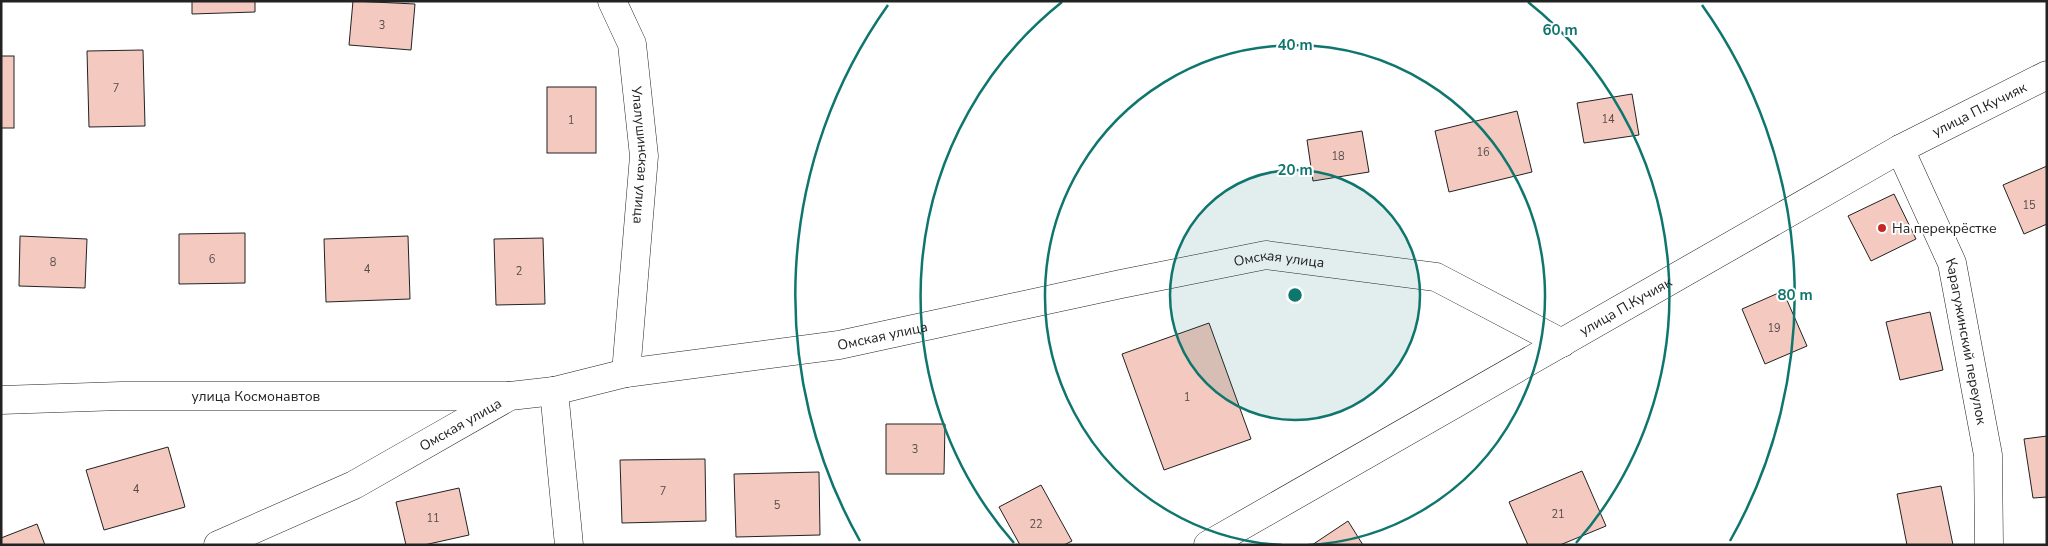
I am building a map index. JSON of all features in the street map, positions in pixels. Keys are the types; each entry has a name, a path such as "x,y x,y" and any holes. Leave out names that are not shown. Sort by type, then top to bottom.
{"street":[{"name":"Улалушинская улица","path":"612,1 632,44 644,156 626,372"},
{"name":"улица П.Кучияк","path":"1208,545 1900,149 2047,75"},
{"name":"Карагужинский переулок","path":"1900,149 1952,263 1988,455 1989,545"},
{"name":"Омская улица","path":"218,545 354,484 510,396 554,391 626,372 839,345 1121,284 1266,255 1436,277 1562,343"},
{"path":"554,391 568,545"},
{"name":"улица Космонавтов","path":"1,400 121,396 510,396"}],"building":[{"path":"192,1 255,1 255,12 192,14"},
{"path":"353,1 415,4 411,50 349,45"},
{"path":"143,50 145,126 89,127 87,51"},
{"path":"1,56 14,56 14,128 1,128"},
{"path":"547,87 596,87 596,153 547,153"},
{"path":"1632,94 1639,135 1584,143 1577,103"},
{"path":"1517,111 1532,172 1449,192 1435,131"},
{"path":"1362,131 1369,172 1313,181 1307,140"},
{"path":"2047,166 2047,224 2024,234 2003,185"},
{"name":"На перекрёстке","path":"1894,194 1916,239 1871,261 1848,216"},
{"path":"245,233 245,283 179,284 179,234"},
{"path":"20,236 87,239 85,288 19,286"},
{"path":"408,236 410,299 326,302 324,239"},
{"path":"543,238 545,304 496,305 494,239"},
{"path":"1783,291 1807,346 1765,364 1742,309"},
{"path":"1930,312 1943,370 1900,380 1886,322"},
{"path":"1209,323 1251,439 1164,470 1122,354"},
{"path":"886,424 945,424 944,474 886,474"},
{"path":"2047,436 2047,497 2033,498 2024,439"},
{"path":"168,447 185,507 104,530 86,470"},
{"path":"705,459 706,521 622,523 620,460"},
{"path":"1582,471 1606,526 1560,545 1528,545 1509,502"},
{"path":"819,472 820,535 736,537 734,474"},
{"path":"1041,485 1072,541 1064,545 1020,545 999,507"},
{"path":"1941,486 1953,545 1907,545 1897,494"},
{"path":"459,488 469,535 424,545 406,545 396,502"},
{"path":"1348,521 1363,545 1312,545"},
{"path":"37,524 45,545 1,545 1,538"}],"place":[{"name":"На перекрёстке","path":"1882,228"}]}
